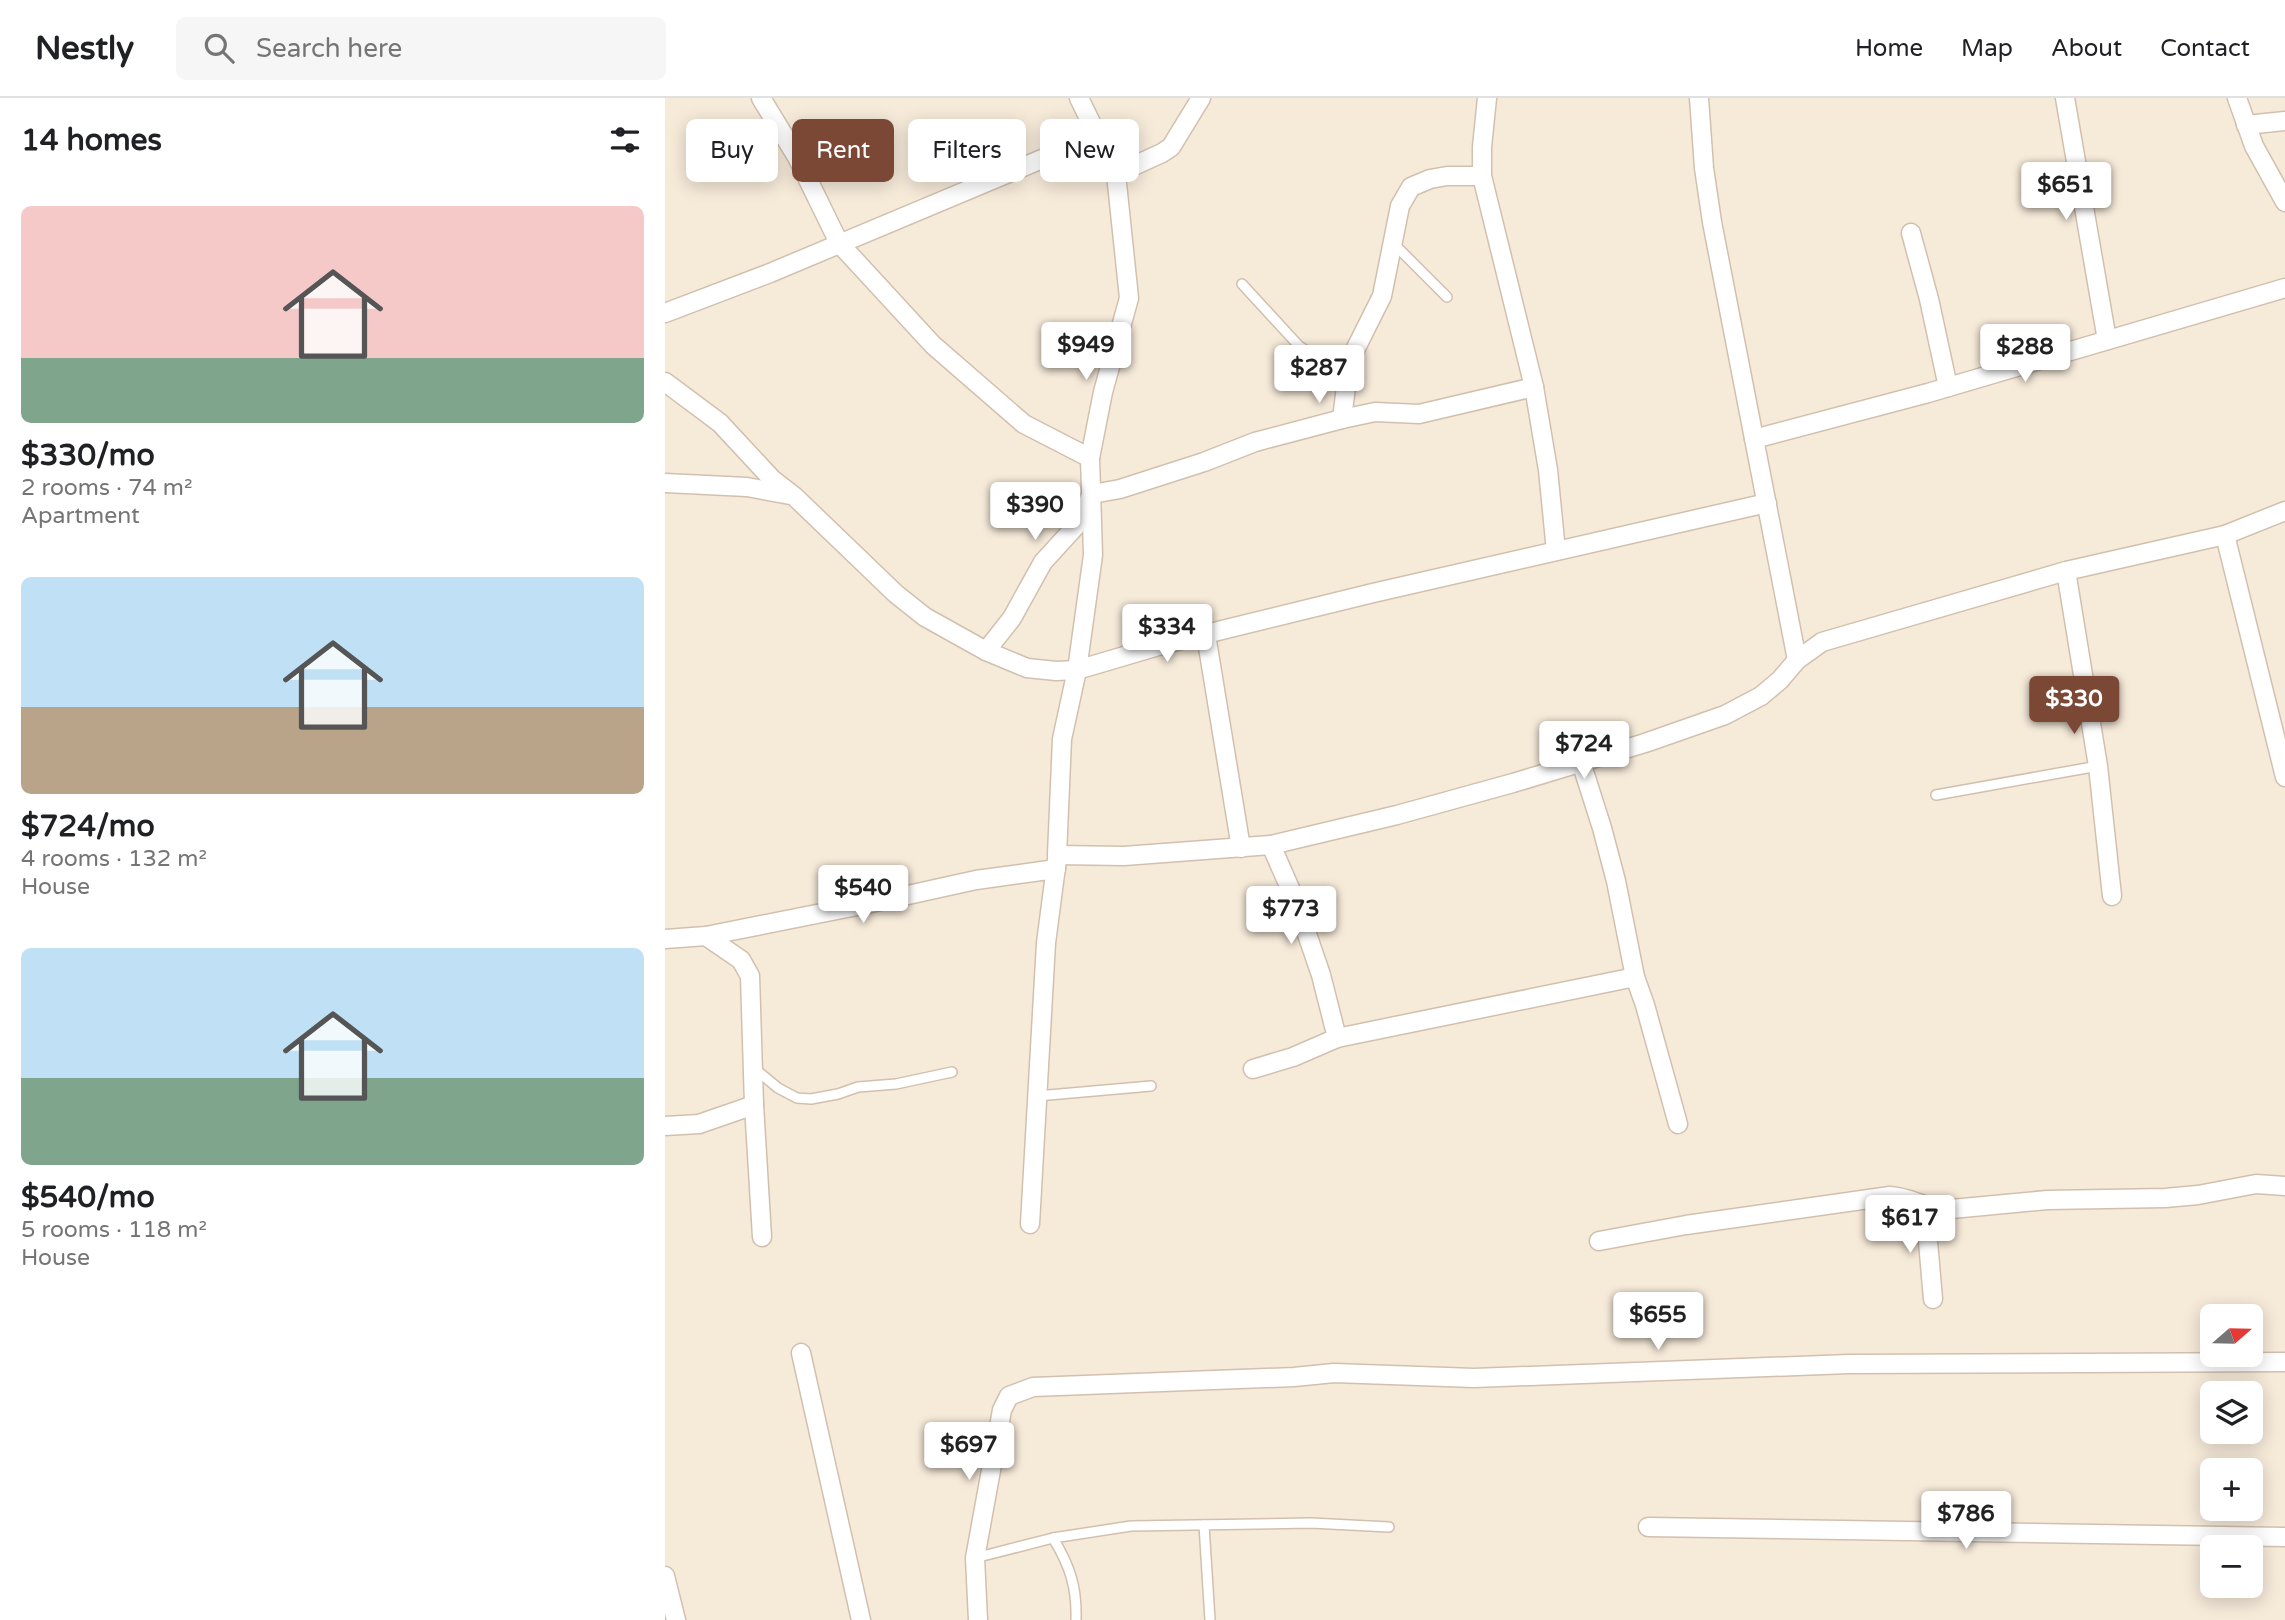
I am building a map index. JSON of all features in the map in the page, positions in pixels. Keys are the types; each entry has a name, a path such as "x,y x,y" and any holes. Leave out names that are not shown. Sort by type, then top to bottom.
{"street":[{"path":"761,98 797,157 839,243 933,345 1024,424 1090,458"},
{"path":"1079,98 1089,119"},
{"path":"1139,164 1171,147 1201,98"},
{"path":"1487,98 1482,176 1534,387 1548,470 1556,551"},
{"path":"1699,98 1704,167 1712,222 1797,660"},
{"path":"2065,98 2107,340"},
{"path":"2237,98 2254,146 2285,202"},
{"path":"2246,125 2285,121"},
{"path":"665,313 1040,160"},
{"path":"1342,419 1349,362 1382,296 1400,206 1411,187 1439,178 1482,176"},
{"path":"1030,1224 1035,1096 1046,943 1056,862 1062,739 1077,670 1093,555 1090,458 1103,392 1129,299 1117,182"},
{"path":"1911,233 1948,387"},
{"path":"1754,439 1948,387 2285,288"},
{"path":"665,382 720,423 772,479 794,496 925,617 986,652 1027,668 1077,670 1165,644 1373,593 1767,503"},
{"path":"1092,494 1120,489 1204,462 1255,442 1342,419 1375,412 1419,414 1534,387"},
{"path":"665,483 747,487 794,496"},
{"path":"986,652 1012,618 1043,562 1075,527 1092,494"},
{"path":"665,939 706,936 747,928 1056,862 1271,845 1397,815 1645,743 1725,715 1761,696 1780,680 1797,660 1822,642 2066,571 2225,535 2285,511"},
{"path":"2225,535 2285,777"},
{"path":"2066,571 2098,766 2112,896"},
{"path":"1206,635 1241,848"},
{"path":"1581,762 1616,881 1635,977 1678,1124"},
{"path":"1271,845 1296,902 1321,975 1337,1038"},
{"path":"741,960 747,928"},
{"path":"706,936 741,960 750,976 762,1237"},
{"path":"1253,1069 1293,1057 1337,1038 1635,977"},
{"path":"665,1126 699,1124 754,1105"},
{"path":"1599,1241 1686,1225 1890,1196 1902,1197 1925,1207 1941,1210 2047,1200 2165,1198 2256,1184 2285,1186"},
{"path":"1925,1207 1933,1300"},
{"path":"801,1353 861,1620"},
{"path":"978,1620 975,1558 1002,1410 1009,1396 1033,1387 1294,1377 1334,1373 1474,1378 1849,1363 2285,1362"},
{"path":"1648,1527 2285,1537"},
{"path":"665,1576 676,1620"}],"lane":[{"path":"1392,242 1447,297"},
{"path":"1243,284 1299,345 1313,355 1349,362"},
{"path":"1936,795 2098,766"},
{"path":"753,1068 778,1088 797,1098 811,1099 858,1087 896,1084 952,1072"},
{"path":"1035,1096 1151,1086"},
{"path":"975,1558 1053,1538 1131,1526 1311,1523 1389,1527"},
{"path":"1203,1525 1210,1620"},
{"path":"1053,1538 1068,1563 1074,1586 1076,1620"}],"shaded area":[{"path":"665,98 2285,98 2285,1620 665,1620"}]}
